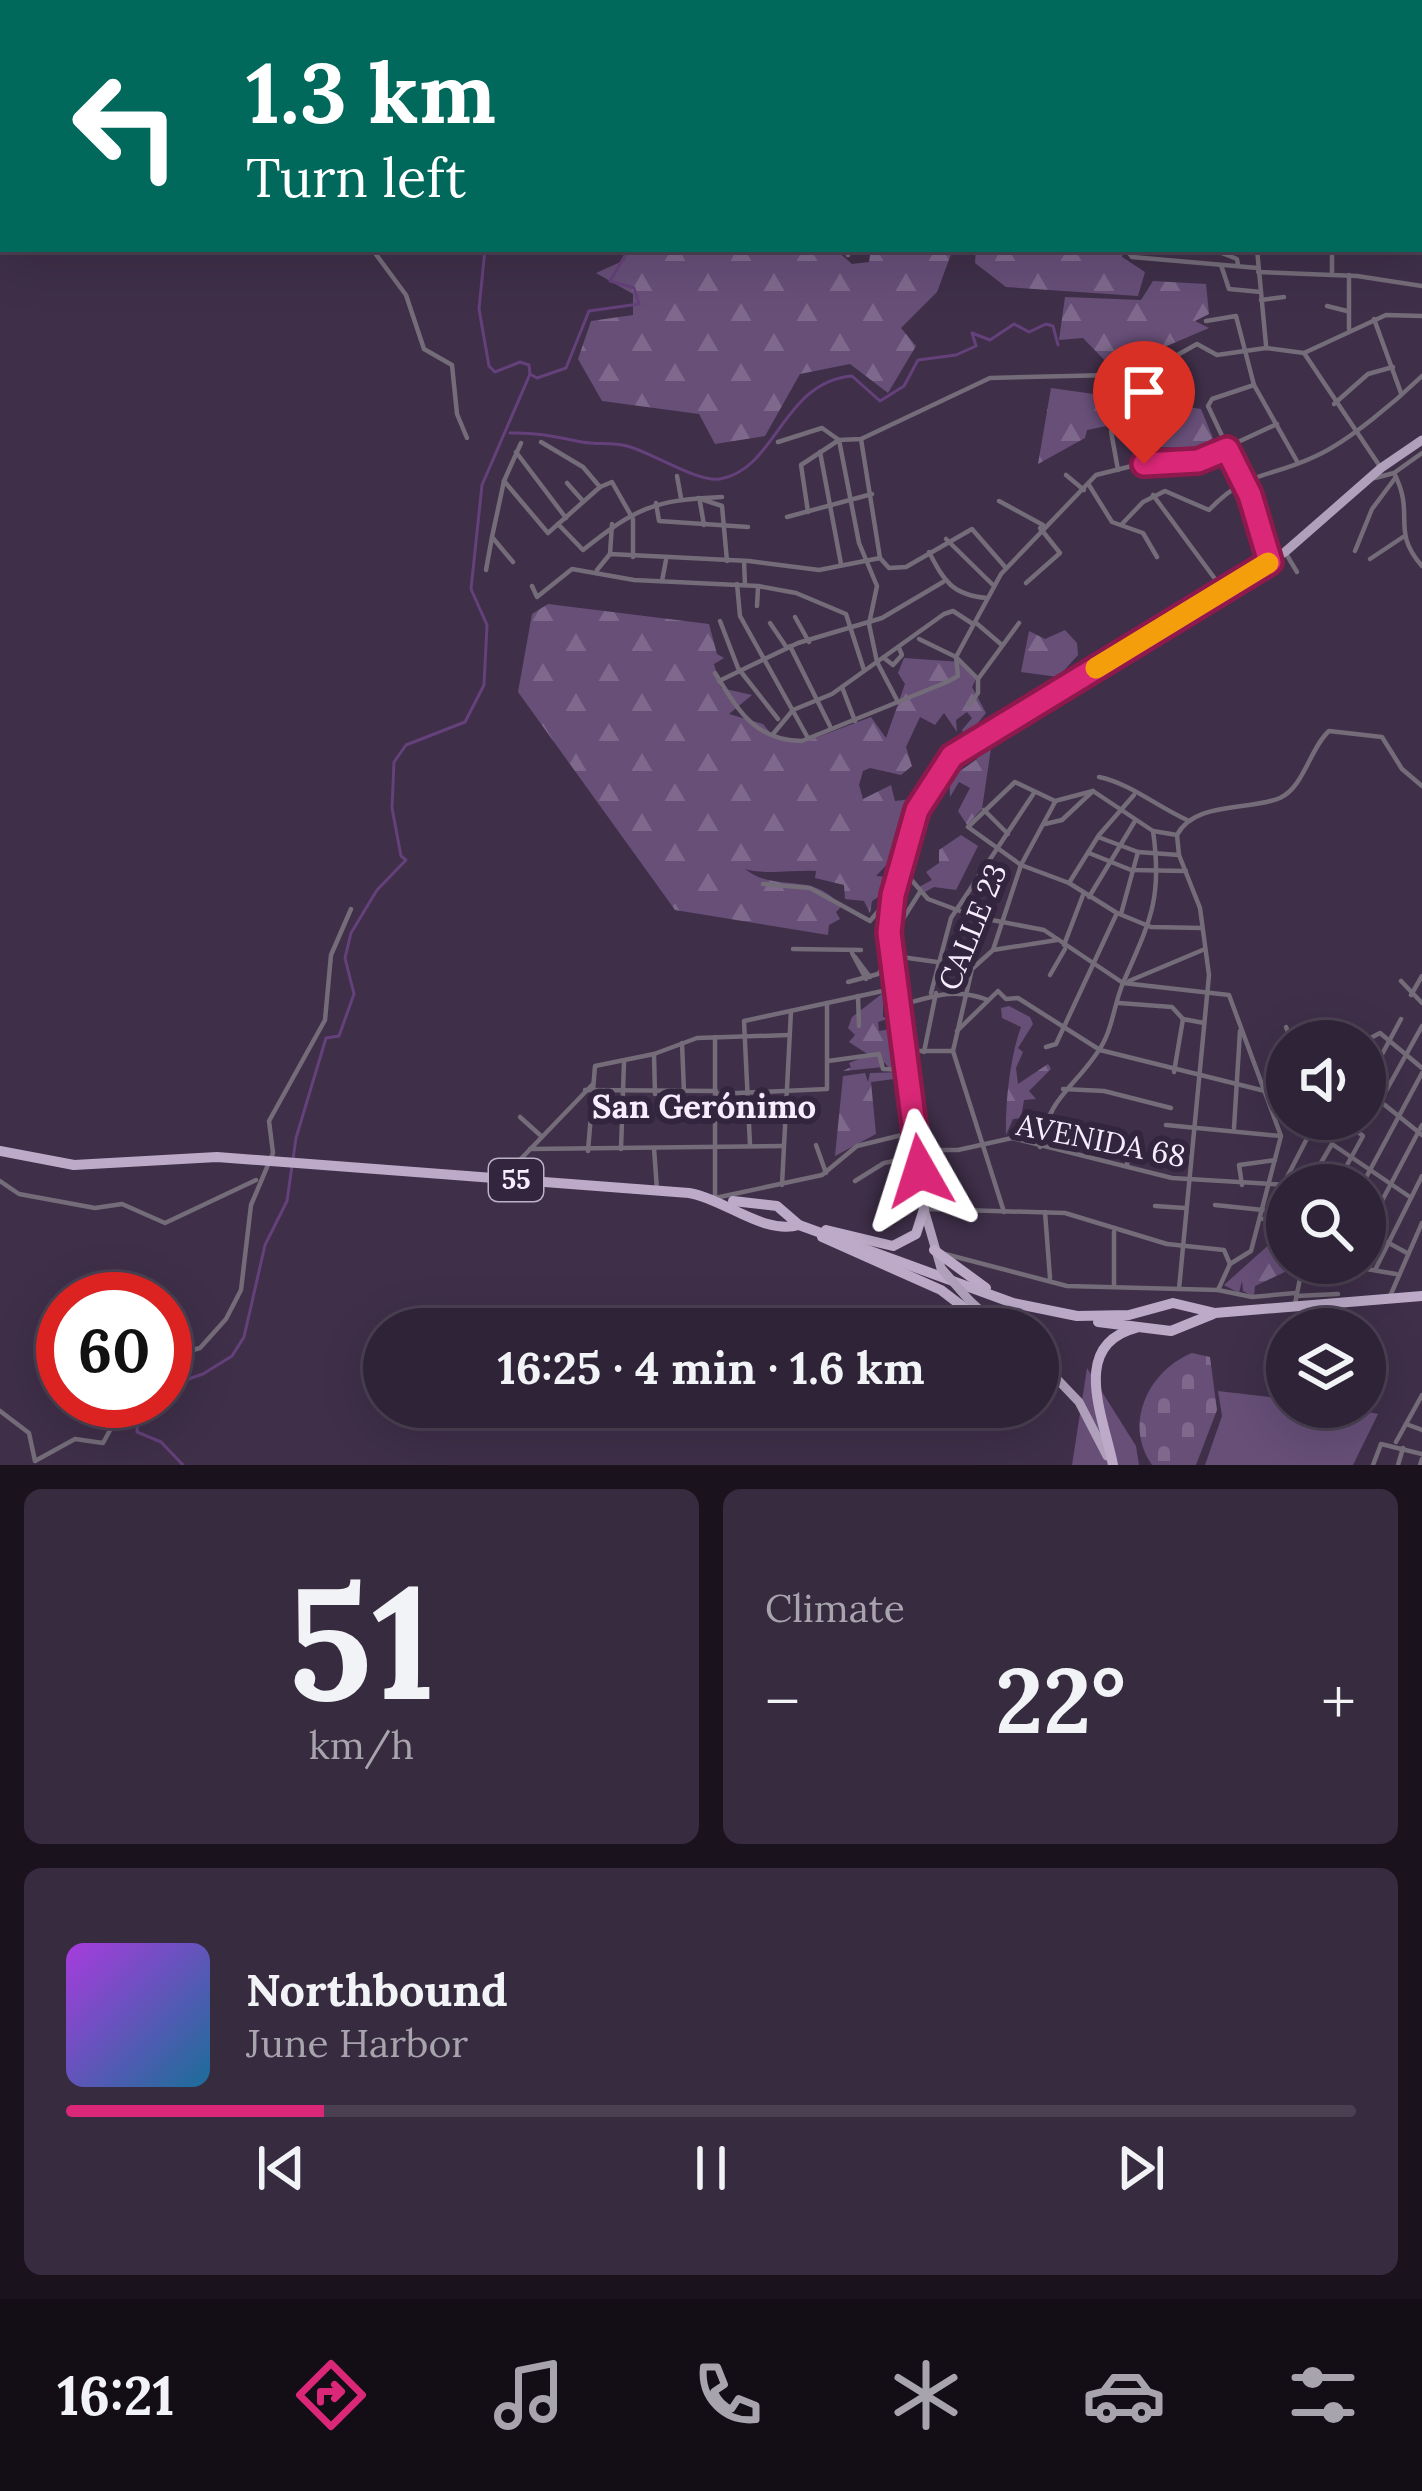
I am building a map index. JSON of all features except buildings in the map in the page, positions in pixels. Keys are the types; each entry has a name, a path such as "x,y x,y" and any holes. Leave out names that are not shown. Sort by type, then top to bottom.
{"highway":[{"name":"55","path":"0,1151 74,1165 188,1157 657,1190 771,1204 788,1211 799,1225"},
{"name":"55","path":"720,1199 780,1228 799,1225 1004,1299 1136,1328 1183,1328 1215,1313 1295,1299 1422,1296"},
{"path":"762,1221 762,1210 771,1204"},
{"path":"815,1231 833,1230 893,1246 916,1234 924,1209"},
{"path":"815,1231 829,1243 941,1289 965,1308"},
{"path":"934,1250 1004,1299"},
{"name":"55","path":"1077,1316 1129,1315 1179,1304 1215,1313"},
{"path":"1179,1304 1187,1315 1183,1328"},
{"path":"1111,1465 1094,1370 1106,1343 1136,1328"}],"main road":[{"path":"978,1308 941,1268 934,1250 920,1171 924,1152 915,1132 897,1006 893,895 922,798 964,745 1270,562 1367,479 1422,440"},
{"path":"1059,1382 1078,1402 1111,1465"}],"street":[{"path":"374,252 406,295 424,349 454,371 457,414 466,437"},
{"path":"1128,252 1132,257 1349,275 1422,286"},
{"path":"1220,252 1237,259 1238,265"},
{"path":"1257,252 1266,348"},
{"path":"1332,252 1332,275"},
{"path":"1221,265 1232,291 1284,297"},
{"path":"1349,275 1350,330"},
{"path":"1327,307 1347,311"},
{"path":"808,512 801,465 839,440 862,439 990,378 1009,374 1041,381 1111,375 1172,358 1197,344 1217,356 1245,348 1304,353 1374,319 1396,313 1422,316"},
{"path":"1206,321 1236,316 1254,385 1298,463"},
{"path":"1374,319 1402,394"},
{"path":"1304,353 1381,468"},
{"path":"1334,404 1368,374 1393,367"},
{"path":"1122,524 1153,495 1165,491 1191,500 1204,512 1244,478 1298,463 1353,430 1422,376"},
{"path":"1254,385 1209,401 1244,478 1270,562"},
{"path":"715,674 740,716 789,741 855,721 957,677 956,657 1006,568 1096,475 1198,461 1277,424"},
{"path":"778,442 822,428 839,440 859,543 877,586 869,624 898,702"},
{"path":"1112,431 1118,470"},
{"path":"862,439 880,558 893,570 972,529 1006,568"},
{"path":"541,442 583,467 600,487"},
{"path":"486,570 504,481 521,443"},
{"path":"516,452 566,518"},
{"path":"820,452 842,566"},
{"path":"1355,551 1372,509 1395,475 1422,453"},
{"path":"1066,475 1086,488 1112,522 1143,533 1157,557"},
{"path":"1367,479 1395,475"},
{"path":"1395,475 1407,500 1403,537 1422,566"},
{"path":"677,476 681,498"},
{"path":"504,481 548,533 612,482 630,513 633,557"},
{"path":"567,483 583,501"},
{"path":"787,517 872,494"},
{"path":"1153,495 1225,591"},
{"path":"699,500 722,497"},
{"path":"558,524 578,550 612,524 656,501 699,500 722,506 727,561"},
{"path":"699,500 704,525"},
{"path":"656,501 658,521 748,527"},
{"path":"999,501 1041,527 1060,553 1026,583"},
{"path":"1244,516 1255,513"},
{"path":"597,570 610,554 612,524"},
{"path":"492,537 513,562"},
{"path":"1370,560 1403,537"},
{"path":"946,539 1004,593"},
{"path":"929,552 944,583 964,596 987,598"},
{"path":"1285,552 1298,572"},
{"path":"610,554 819,570 880,558"},
{"path":"662,581 666,560"},
{"path":"744,561 740,616 808,737"},
{"path":"532,586 537,598 572,569 796,592 846,614 864,670"},
{"path":"719,681 788,647 869,624 944,583"},
{"path":"757,606 758,586"},
{"path":"773,736 779,721 794,710 842,686 953,611 1002,645"},
{"path":"795,617 809,642"},
{"path":"720,622 738,668 779,721"},
{"path":"770,623 819,700 831,728"},
{"path":"969,705 978,693 978,679 1019,623"},
{"path":"916,638 956,657 978,679"},
{"path":"842,686 855,721"},
{"path":"1099,777 1121,782 1134,795 1187,820 1290,793 1322,737 1341,729 1389,741 1402,769 1422,786"},
{"path":"1177,835 1153,831 1093,791 1055,801 1016,782 968,827 1021,865 1069,883 1119,914 1151,927 1202,928"},
{"path":"1045,824 1062,820 1093,791"},
{"path":"924,1052 946,927 1035,793"},
{"path":"1069,883 1099,836 1134,795"},
{"name":"CALLE 23","path":"1004,1212 953,1051 972,969 993,950 1021,865 1055,801"},
{"path":"984,810 1008,834"},
{"path":"1179,1288 1205,992 1202,928 1179,855 1177,835 1187,820"},
{"path":"1050,975 1087,895 1135,821"},
{"path":"1088,828 1138,852 1179,855"},
{"path":"1040,1147 1046,1119 1064,1089 1100,1050 1123,983 1151,927 1159,874 1153,831"},
{"path":"1046,1047 1054,1047 1091,963 1119,914 1138,852"},
{"path":"1089,853 1131,870 1186,871"},
{"path":"901,868 920,892 957,911 1044,930 1123,983 1229,994 1266,1087"},
{"path":"763,884 811,888 871,921 893,895"},
{"path":"848,982 878,974 895,958 901,922 920,892"},
{"path":"192,1354 234,1305 259,1179 273,1161 269,1121 325,1020 333,946 351,909"},
{"path":"993,950 1057,940"},
{"path":"793,949 852,954 861,950"},
{"path":"1123,983 1205,949"},
{"path":"852,954 867,978"},
{"path":"895,958 972,969"},
{"path":"1411,995 1422,976"},
{"path":"1401,981 1422,1003"},
{"path":"750,1145 744,1021 899,985"},
{"path":"897,1006 934,993 967,992 988,1000"},
{"path":"957,1031 998,992 1006,999 1018,998 1100,1050 1200,1079 1266,1092"},
{"path":"857,996 859,1026"},
{"path":"585,1090 655,1094 825,1090 827,1003"},
{"path":"1117,1003 1172,1007 1183,1019 1204,1023"},
{"path":"782,1185 791,1011"},
{"path":"1174,1072 1183,1019"},
{"path":"1386,1049 1401,1019"},
{"path":"1234,1130 1240,1026"},
{"path":"1386,1091 1422,1026"},
{"path":"588,1150 592,1068 715,1037 789,1035"},
{"path":"715,1037 720,1199 826,1173 857,1146 915,1132"},
{"path":"1374,1164 1422,1070 1386,1039"},
{"path":"682,1043 684,1093"},
{"path":"905,1054 953,1051"},
{"path":"654,1054 655,1094"},
{"path":"828,1061 879,1054 883,1069 907,1070"},
{"path":"905,1054 911,1061 924,1152"},
{"path":"622,1149 624,1061"},
{"path":"489,1178 513,1166 592,1084"},
{"path":"1064,1089 1104,1090 1171,1108"},
{"path":"1386,1105 1420,1134"},
{"path":"520,1117 540,1135"},
{"path":"1166,1125 1266,1134"},
{"path":"1386,1192 1422,1125"},
{"name":"AVENIDA 68","path":"855,1181 884,1163 924,1152 1012,1138 1189,1180 1266,1184"},
{"path":"1274,1164 1280,1140"},
{"path":"1348,1164 1361,1140"},
{"path":"1127,1165 1130,1141"},
{"path":"1319,1164 1331,1144 1365,1164"},
{"path":"816,1145 826,1173"},
{"path":"530,1149 782,1146"},
{"path":"654,1148 657,1190"},
{"path":"1242,1185 1239,1165 1276,1159"},
{"path":"1386,1239 1422,1176"},
{"path":"1386,1178 1410,1198"},
{"path":"0,1181 19,1194 94,1208 122,1204 165,1222 259,1179"},
{"path":"1218,1290 1230,1264 1251,1251 1266,1197"},
{"path":"1215,1204 1264,1210"},
{"path":"1155,1206 1185,1208"},
{"path":"924,1209 1045,1212 1228,1252 1230,1264"},
{"path":"1045,1212 1050,1281"},
{"path":"1390,1299 1396,1274 1422,1223"},
{"path":"1114,1230 1114,1287"},
{"path":"1386,1243 1408,1253"},
{"path":"934,1250 1050,1281 1295,1299 1338,1294"},
{"path":"1386,1272 1396,1274"},
{"path":"1295,1299 1298,1284"},
{"path":"1395,1444 1422,1395"},
{"path":"0,1411 29,1433 35,1461 75,1439 103,1444 112,1428"},
{"path":"1406,1424 1422,1430"},
{"path":"1373,1465 1378,1445 1395,1444 1421,1459"},
{"path":"1398,1465 1403,1448"}],"green space":[{"path":"624,252 838,252 852,264 869,262 871,252 952,252 937,292 901,328 916,346 888,393 850,364 800,374 765,436 715,444 699,414 602,401 578,359 591,321 633,315 633,294 596,273 625,260"},
{"path":"976,252 1123,252 1122,257 1145,272 1138,296 1006,287 975,263"},
{"path":"1153,281 1206,284 1209,314 1195,321 1209,328 1113,369 1083,338 1059,340 1065,297 1141,300"},
{"path":"1051,388 1201,409 1213,438 1199,448 1152,447 1126,422 1087,430 1085,438 1038,464"},
{"path":"548,604 709,624 717,654 724,658 714,664 721,688 752,695 729,714 763,724 773,736 802,743 871,717 886,738 905,684 898,673 904,658 961,662 976,679 972,687 986,713 965,739 962,730 972,718 967,712 956,720 957,732 944,713 935,725 920,717 906,747 912,766 901,775 870,768 863,771 859,785 863,799 891,785 895,801 920,798 899,852 876,876 889,877 900,853 894,887 872,901 870,913 864,901 845,899 844,885 815,878 816,871 745,869 769,880 819,889 841,907 836,912 840,919 829,925 828,935 675,910 518,692 532,614"},
{"path":"1065,630 1077,643 1078,655 1058,677 1021,672 1029,631 1045,639"},
{"path":"994,728 982,809 967,825 958,811 970,788 959,782 950,797 949,768 966,751 970,756 960,771 977,759 972,748 963,748"},
{"path":"961,835 978,846 956,890 934,887 925,892 919,887 932,880 926,872 939,863 939,850"},
{"path":"883,993 883,1017 890,1018 878,1022 879,1031 897,1028 899,1036 889,1039 898,1043 901,1067 889,1068 884,1062 884,1067 843,1071 851,1067 849,1063 869,1055 849,1042 855,1035 848,1028 852,1017"},
{"path":"1009,1006 1030,1017 1033,1024 1018,1048 1023,1052 1016,1068 1018,1084 1048,1064 1051,1069 1029,1091 1036,1099 1024,1100 1021,1118 1013,1119 1006,1135 1009,1081 1021,1027 1002,1018 1001,1008"},
{"path":"902,1072 894,1079 871,1082 876,1134 835,1156 843,1076 865,1073 868,1082 870,1073"},
{"path":"1266,1247 1266,1281 1255,1286 1254,1297 1243,1291 1242,1281 1239,1293 1224,1285"},
{"path":"1192,1353 1210,1357 1217,1410 1196,1465 1152,1465 1140,1433 1145,1400 1163,1372"},
{"path":"1087,1368 1136,1446 1139,1465 1072,1465"},
{"path":"1218,1391 1266,1397 1266,1428 1371,1428 1353,1465 1205,1465 1222,1416"}],"waterway":[{"path":"192,1378 232,1356 244,1337 265,1245 287,1201 296,1138 326,1038 339,1036 354,994 345,958 351,933 377,890 406,860 401,856 392,808 394,762 406,745 465,722 484,685 487,625 471,589 482,485 530,374 529,365 520,362 495,372 489,366 479,309 485,252"},
{"path":"530,374 537,378 566,368 589,311 639,304 634,288 610,281 627,252"},
{"path":"510,433 627,446 700,477 720,479 755,460 810,393 829,382 852,376 880,401 904,386 918,360 956,355 976,346 972,333 990,340 1014,324 1029,332 1046,324 1053,326 1058,345"},
{"path":"137,1428 161,1442 183,1465"}],"slow traffic":[{"path":"1096,668 1268,563"}],"district":[{"name":"San Gerónimo","path":"704,1106"}],"route":[{"path":"920,1171 889,933 893,895 917,810 934,777 964,745 1270,562 1244,478 1227,449 1198,461 1144,464"}]}
